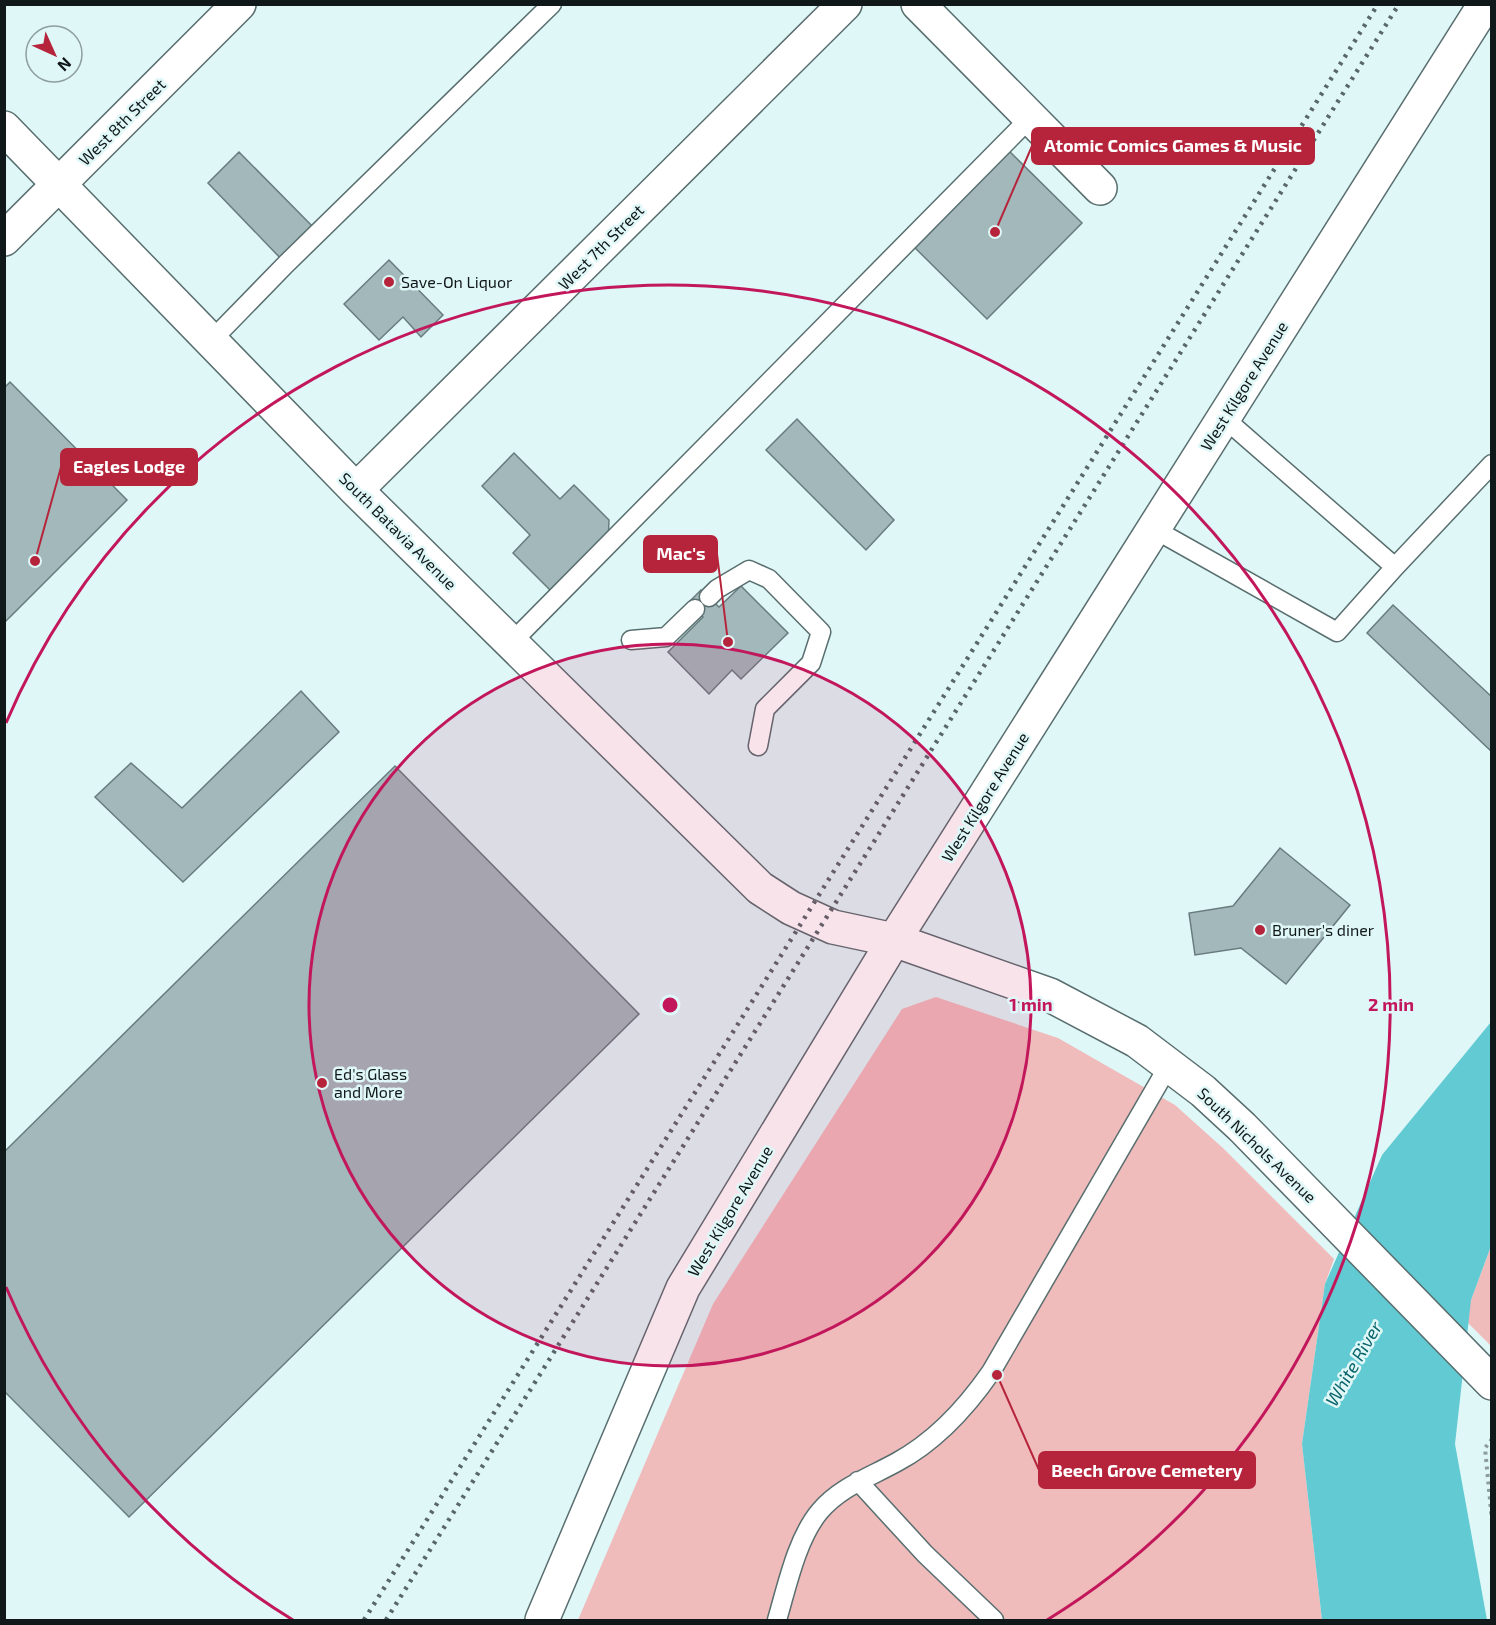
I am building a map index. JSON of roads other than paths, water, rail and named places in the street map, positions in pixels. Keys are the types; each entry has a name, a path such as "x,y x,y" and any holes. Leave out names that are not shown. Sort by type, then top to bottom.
{"street":[{"name":"West 8th Street","path":"4,239 240,4"},
{"name":"West 7th Street","path":"356,490 845,4"},
{"path":"918,4 1100,188"},
{"name":"West Kilgore Avenue","path":"542,1620 683,1288 894,940 1485,4"},
{"name":"South Batavia Avenue","path":"4,128 356,490 760,888 807,916"},
{"name":"South Nichols Avenue","path":"807,916 833,927 894,940 1050,994 1137,1041 1203,1090 1242,1127 1491,1383"}],"lane":[{"path":"212,341 286,264 552,4"},
{"path":"511,643 1030,118"},
{"path":"1224,418 1395,567"},
{"path":"1154,529 1337,632 1491,464"},
{"path":"631,640 666,638 717,589 749,570 769,579 821,632 811,663 765,709 758,746"},
{"path":"777,1620 791,1572 818,1513 828,1502 858,1481 898,1461 948,1426 973,1398 991,1372 1169,1065"},
{"path":"858,1481 925,1554 994,1620"}],"water":[{"name":"White River","path":"1491,1022 1491,1246 1471,1300 1455,1444 1487,1620 1322,1620 1302,1444 1325,1284 1382,1155"}],"railway":[{"path":"364,1620 1378,4"},
{"path":"386,1620 1399,4"}],"place":[{"name":"Atomic Comics Games & Music","path":"995,232"},
{"name":"Save-On Liquor","path":"389,282"},
{"name":"Eagles Lodge","path":"35,561"},
{"name":"Mac's","path":"728,642"},
{"name":"Bruner's diner","path":"1260,930"},
{"name":"Ed's Glass and More","path":"322,1083"},
{"name":"Beech Grove Cemetery","path":"997,1375"}]}
